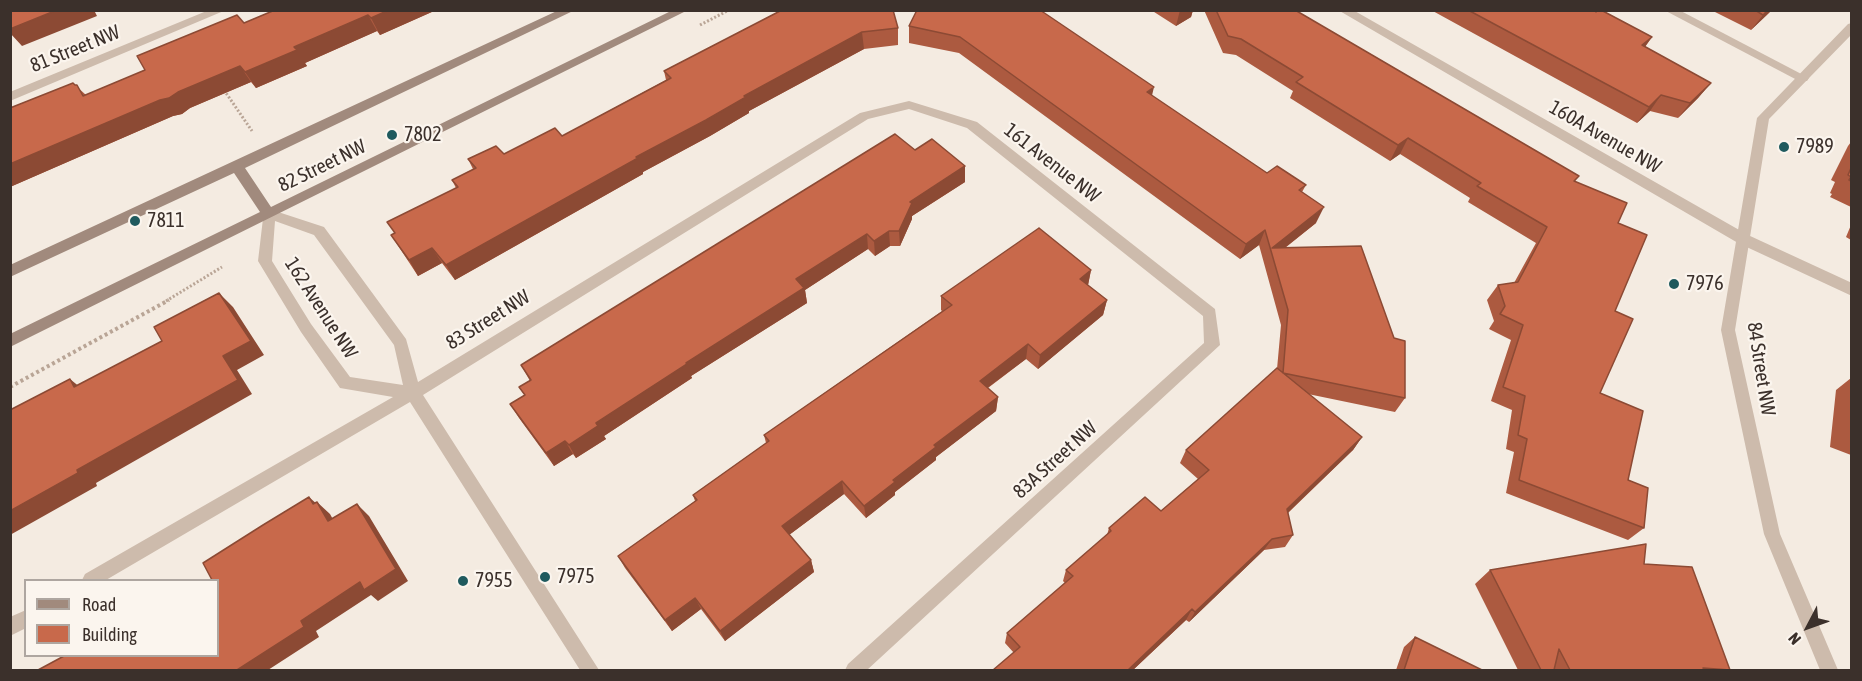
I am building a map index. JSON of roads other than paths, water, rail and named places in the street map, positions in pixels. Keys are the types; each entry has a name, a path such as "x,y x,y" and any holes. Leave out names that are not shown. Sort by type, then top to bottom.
{"main road":[{"name":"82 Street NW","path":"10,272 570,10"},
{"name":"82 Street NW","path":"10,341 683,10"},
{"path":"237,167 269,214"}],"street":[{"name":"160A Avenue NW","path":"1343,10 1743,239 1851,290"},
{"path":"1669,10 1803,78"},
{"name":"81 Street NW","path":"10,97 212,12"},
{"name":"84 Street NW","path":"1829,670 1772,534 1728,330 1763,118 1851,27"},
{"name":"161 Avenue NW","path":"909,105 972,125 1160,273"},
{"name":"83 Street NW","path":"93,579 413,393 864,116 909,105"},
{"name":"162 Avenue NW","path":"413,393 345,383 306,328 265,261 269,214 320,231 401,343 413,393 590,670"},
{"name":"83A Street NW","path":"854,670 1212,345 1210,313 1160,273"},
{"path":"10,627 24,619"}],"place":[{"name":"7802","path":"392,135"},
{"name":"7989","path":"1784,147"},
{"name":"7811","path":"135,221"},
{"name":"7976","path":"1674,284"},
{"name":"7975","path":"545,577"},
{"name":"7955","path":"463,581"}]}
